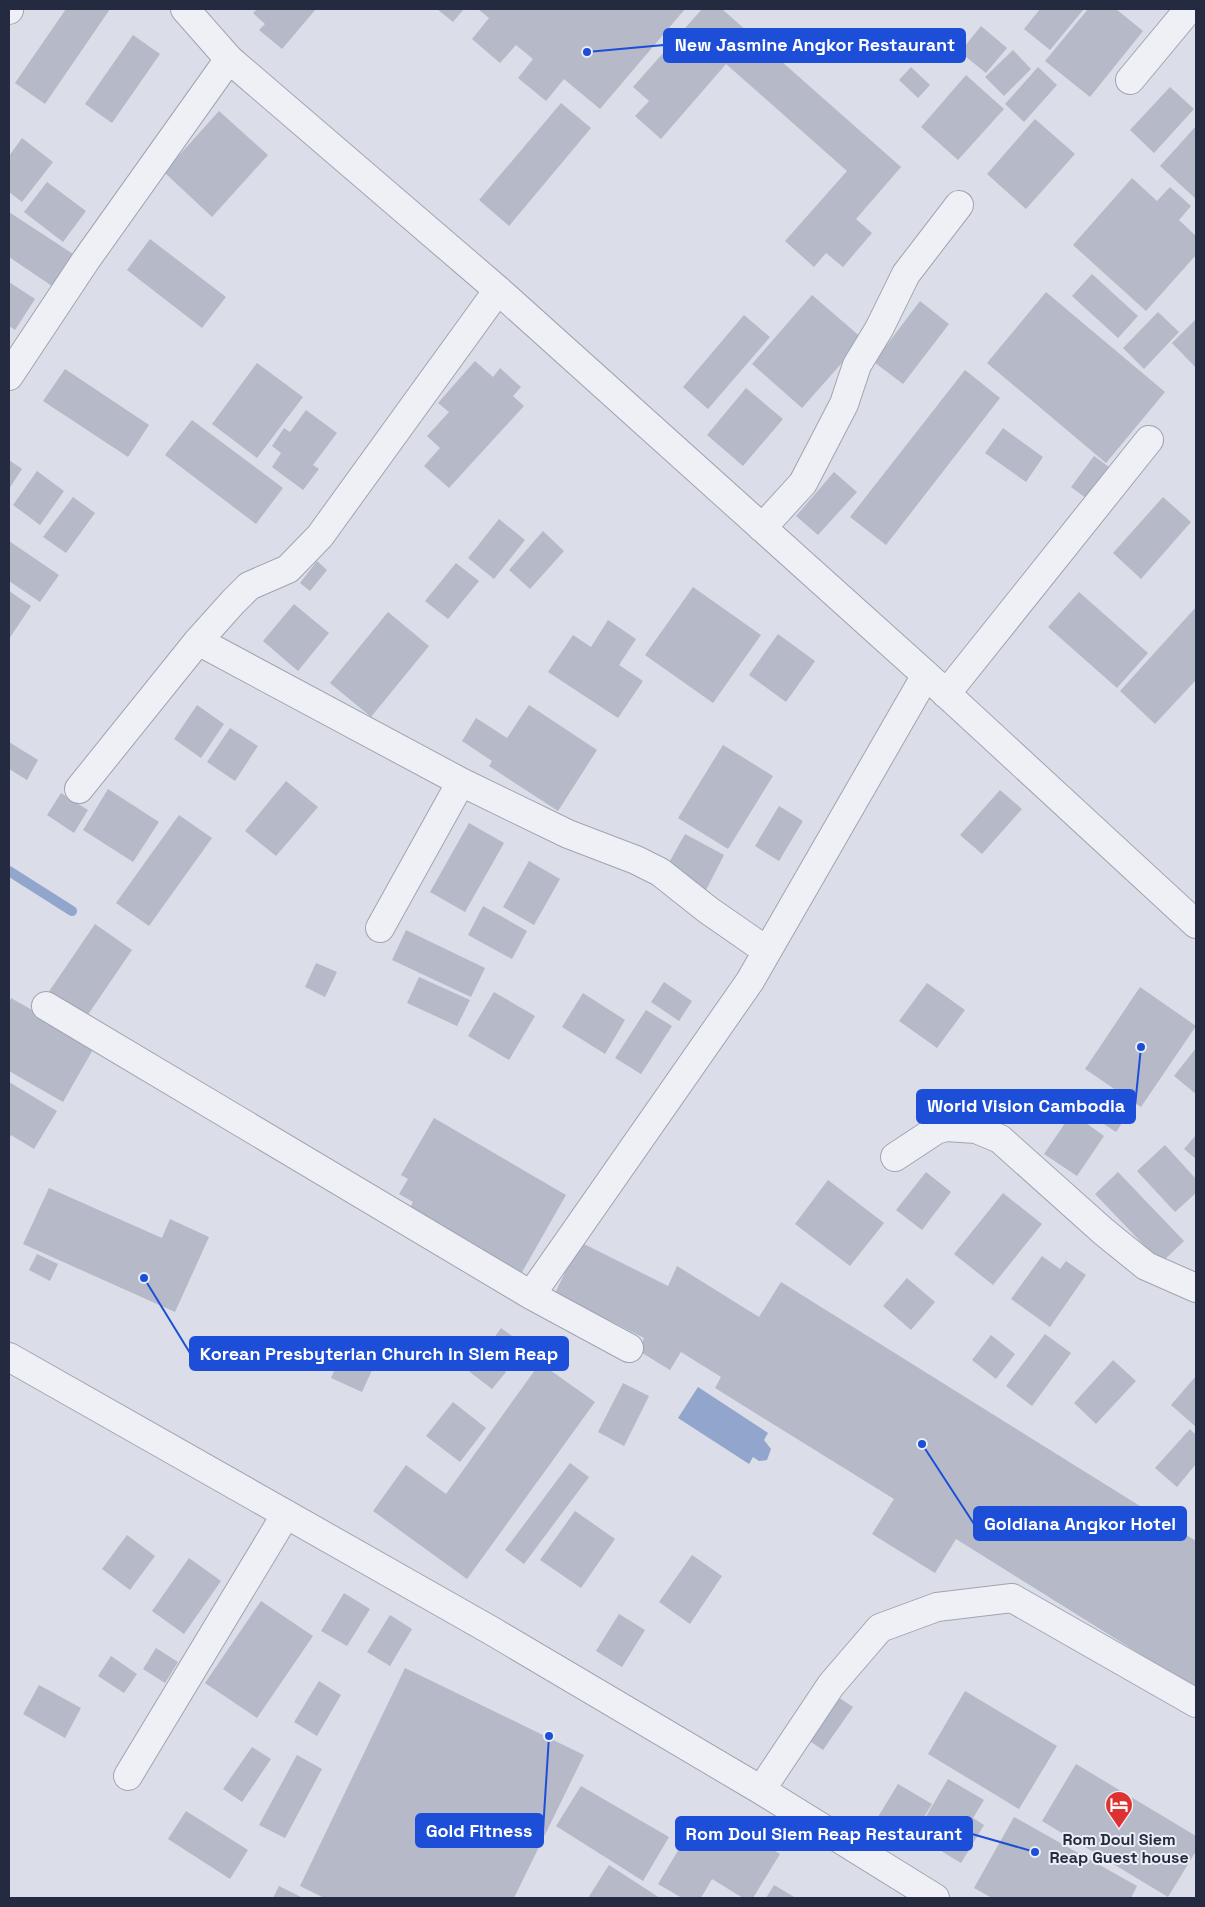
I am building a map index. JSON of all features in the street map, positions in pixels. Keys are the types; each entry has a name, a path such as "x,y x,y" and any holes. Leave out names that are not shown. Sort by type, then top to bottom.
{"street":[{"path":"185,9 229,59 498,290 926,675 1196,924"},
{"path":"1130,80 1189,9"},
{"path":"9,376 86,260 229,59"},
{"path":"762,528 803,483 844,404 857,365 879,329 906,274 959,205"},
{"path":"79,789 198,641 249,586 288,569 320,536 498,290"},
{"path":"946,694 1150,440"},
{"path":"198,641 461,782 568,834 636,860 660,872 708,910 767,951"},
{"path":"531,1295 750,980 926,675"},
{"path":"380,928 461,782"},
{"path":"46,1006 531,1295 628,1348"},
{"path":"895,1156 936,1130 946,1127 976,1129 1000,1139 1104,1232 1146,1266 1196,1288"},
{"path":"9,1357 492,1631 760,1790 935,1898"},
{"path":"128,1776 286,1514"},
{"path":"760,1790 831,1685 880,1628 937,1607 1012,1598 1196,1703"}],"water":[{"path":"698,1387 768,1433 764,1440 771,1449 767,1460 759,1461 753,1457 749,1464 678,1418"}],"building":[{"path":"66,9 110,9 45,104 15,83"},
{"path":"257,9 316,9 282,49 259,30 265,24 253,13"},
{"path":"437,9 464,9 453,22"},
{"path":"478,9 685,9 600,109 564,79 546,101 518,78 533,59 516,45 500,63 472,39 489,18"},
{"path":"702,9 722,9 901,167 856,219 872,233 843,267 826,253 814,267 785,241 847,171 726,64 661,139 635,116 649,101 633,87"},
{"path":"1040,9 1084,9 1050,50 1024,29"},
{"path":"1088,9 1116,9 1143,31 1090,97 1045,61"},
{"path":"981,26 1007,48 986,73 960,52"},
{"path":"133,35 160,54 112,123 85,104"},
{"path":"1013,50 1031,69 1004,96 985,77"},
{"path":"911,67 930,85 918,98 899,80"},
{"path":"1038,67 1057,85 1024,122 1005,104"},
{"path":"966,75 1004,109 958,160 921,127"},
{"path":"1170,87 1194,109 1154,153 1130,130"},
{"path":"561,103 591,128 509,226 479,200"},
{"path":"219,111 268,155 212,217 164,172"},
{"path":"1035,119 1075,154 1026,209 987,174"},
{"path":"1196,126 1196,199 1160,166"},
{"path":"22,138 53,162 22,202 9,192 9,156"},
{"path":"1132,178 1157,201 1170,187 1191,206 1179,220 1196,236 1196,255 1146,311 1073,245"},
{"path":"47,182 86,211 63,242 24,212"},
{"path":"9,212 73,254 52,286 9,257"},
{"path":"150,239 226,297 202,328 127,270"},
{"path":"1092,274 1138,316 1118,338 1072,296"},
{"path":"9,282 35,299 15,330 9,326"},
{"path":"1046,292 1165,392 1106,463 987,363"},
{"path":"812,295 863,339 802,408 752,364"},
{"path":"920,301 949,324 903,384 874,362"},
{"path":"1158,312 1179,332 1144,369 1123,348"},
{"path":"744,315 770,337 708,409 683,387"},
{"path":"1196,319 1196,368 1172,343"},
{"path":"475,361 493,377 500,368 521,387 513,396 524,406 449,488 424,466 440,448 427,436 449,412 438,403"},
{"path":"257,363 303,397 257,458 212,424"},
{"path":"65,369 149,425 128,457 43,401"},
{"path":"965,370 1000,398 886,545 850,517"},
{"path":"746,388 783,419 743,466 707,435"},
{"path":"306,410 337,433 313,465 319,469 303,490 272,467 281,453 272,446 284,428 290,432"},
{"path":"192,420 283,488 256,524 165,455"},
{"path":"1003,428 1043,457 1026,482 985,453"},
{"path":"1094,456 1113,470 1090,501 1071,487"},
{"path":"9,460 22,469 9,489"},
{"path":"37,471 64,491 40,525 13,505"},
{"path":"834,472 857,492 818,535 796,516"},
{"path":"73,497 95,513 66,553 43,537"},
{"path":"1163,497 1191,522 1141,579 1113,553"},
{"path":"499,519 525,540 494,579 468,558"},
{"path":"543,531 564,551 530,589 509,570"},
{"path":"9,541 59,575 40,602 9,581"},
{"path":"317,561 327,570 310,591 300,583"},
{"path":"456,563 479,581 448,619 425,601"},
{"path":"693,587 761,635 713,703 645,655"},
{"path":"9,591 31,606 9,639"},
{"path":"1079,592 1148,653 1117,688 1048,627"},
{"path":"294,604 329,633 298,671 263,641"},
{"path":"1196,607 1196,680 1155,724 1120,691"},
{"path":"388,612 429,646 371,717 330,683"},
{"path":"608,620 636,639 619,665 643,681 618,718 548,672 573,635 591,647"},
{"path":"778,634 815,661 786,702 749,675"},
{"path":"197,705 224,724 201,758 174,739"},
{"path":"529,705 597,750 558,811 489,766 492,761 462,741 476,718 507,738"},
{"path":"230,728 258,746 235,781 207,762"},
{"path":"9,742 38,760 27,780 9,769"},
{"path":"723,745 773,776 728,849 678,818"},
{"path":"286,781 318,807 276,856 245,831"},
{"path":"108,789 159,822 133,862 83,830"},
{"path":"1000,790 1022,809 982,854 960,835"},
{"path":"61,793 88,810 74,833 47,815"},
{"path":"779,806 803,821 779,861 755,846"},
{"path":"179,815 212,838 149,926 116,903"},
{"path":"469,823 504,843 465,912 430,892"},
{"path":"685,834 724,855 706,890 666,868"},
{"path":"529,861 560,879 534,925 503,907"},
{"path":"483,906 527,931 512,959 468,935"},
{"path":"95,924 132,950 85,1019 48,993"},
{"path":"406,930 485,968 471,997 392,960"},
{"path":"316,963 337,972 325,997 305,987"},
{"path":"419,977 470,1000 457,1026 407,1003"},
{"path":"664,982 692,1001 679,1021 651,1002"},
{"path":"927,983 965,1010 937,1048 899,1021"},
{"path":"1140,987 1196,1026 1141,1107 1085,1069"},
{"path":"494,992 535,1016 509,1060 468,1036"},
{"path":"583,993 625,1020 605,1054 562,1027"},
{"path":"11,998 95,1046 63,1102 9,1071 9,1003"},
{"path":"646,1010 672,1026 641,1074 615,1058"},
{"path":"1196,1048 1196,1094 1174,1076"},
{"path":"9,1082 57,1111 34,1149 11,1135 9,1139"},
{"path":"1105,1094 1130,1111 1116,1132 1090,1115"},
{"path":"1072,1113 1104,1136 1077,1176 1044,1154"},
{"path":"434,1118 566,1195 521,1274 410,1208 413,1202 399,1194 408,1179 401,1175"},
{"path":"1196,1135 1196,1159 1184,1149"},
{"path":"1165,1145 1196,1179 1196,1193 1175,1212 1137,1171"},
{"path":"926,1172 951,1192 922,1230 896,1210"},
{"path":"1118,1172 1184,1241 1161,1263 1095,1194"},
{"path":"828,1180 884,1223 850,1266 795,1224"},
{"path":"49,1188 162,1238 170,1219 209,1237 175,1312 23,1244"},
{"path":"1003,1193 1042,1224 993,1285 954,1254"},
{"path":"580,1242 668,1286 677,1266 759,1317 781,1282 1196,1541 1196,1689 956,1539 935,1573 872,1534 894,1499 715,1388 721,1377 681,1352 670,1370 639,1351 644,1338 555,1293"},
{"path":"37,1254 58,1264 50,1281 29,1270"},
{"path":"1042,1256 1060,1269 1066,1261 1086,1275 1050,1327 1011,1299"},
{"path":"907,1278 935,1302 911,1330 883,1306"},
{"path":"501,1328 522,1343 507,1364 486,1349"},
{"path":"1045,1334 1071,1353 1032,1406 1006,1386"},
{"path":"991,1335 1015,1354 996,1379 972,1360"},
{"path":"346,1343 378,1357 362,1392 331,1378"},
{"path":"478,1352 506,1372 492,1389 466,1369"},
{"path":"1113,1360 1136,1381 1096,1424 1074,1403"},
{"path":"540,1363 595,1402 467,1579 373,1511 406,1465 446,1494"},
{"path":"1196,1376 1196,1427 1171,1405"},
{"path":"623,1383 649,1396 624,1446 598,1432"},
{"path":"453,1402 486,1428 460,1462 426,1436"},
{"path":"1190,1429 1196,1435 1196,1464 1177,1487 1155,1468"},
{"path":"570,1463 589,1477 524,1564 505,1550"},
{"path":"575,1511 615,1539 581,1588 540,1560"},
{"path":"127,1535 155,1556 130,1590 102,1569"},
{"path":"692,1555 722,1576 690,1624 659,1602"},
{"path":"189,1558 221,1581 184,1634 152,1611"},
{"path":"344,1593 370,1609 347,1646 321,1631"},
{"path":"261,1601 313,1636 257,1718 205,1683"},
{"path":"619,1614 645,1630 622,1667 596,1651"},
{"path":"390,1615 412,1629 390,1666 367,1652"},
{"path":"156,1648 178,1662 165,1683 143,1669"},
{"path":"111,1656 137,1674 124,1693 98,1676"},
{"path":"405,1668 584,1755 514,1898 324,1898 300,1886"},
{"path":"319,1681 341,1695 317,1736 294,1722"},
{"path":"39,1685 81,1708 65,1738 23,1714"},
{"path":"965,1691 1057,1746 1019,1809 928,1754"},
{"path":"838,1697 853,1707 823,1750 808,1740"},
{"path":"252,1747 271,1759 242,1802 223,1789"},
{"path":"297,1755 322,1769 285,1838 259,1825"},
{"name":"Rom Doul Siem Reap Guest house","path":"1076,1764 1196,1836 1196,1851 1168,1897 1042,1821"},
{"path":"948,1779 984,1800 973,1818 984,1825 961,1863 915,1835"},
{"path":"898,1784 932,1804 909,1841 895,1833 897,1828 878,1817"},
{"path":"581,1786 669,1837 643,1881 556,1826"},
{"path":"186,1811 248,1850 230,1879 168,1839"},
{"path":"1014,1817 1137,1886 1131,1898 992,1898 974,1888"},
{"path":"697,1819 735,1842 742,1831 780,1854 753,1898 743,1898 712,1879 701,1898 682,1898 658,1884"},
{"path":"609,1865 660,1898 588,1898"},
{"path":"774,1885 796,1898 766,1898"},
{"path":"279,1886 303,1898 273,1898"}],"waterway":[{"path":"9,871 72,911"}],"place":[{"name":"New Jasmine Angkor Restaurant","path":"587,52"},
{"name":"World Vision Cambodia","path":"1141,1047"},
{"name":"Korean Presbyterian Church in Siem Reap","path":"144,1278"},
{"name":"Goldiana Angkor Hotel","path":"922,1444"},
{"name":"Gold Fitness","path":"549,1736"},
{"name":"Rom Doul Siem Reap Guest house","path":"1119,1829"},
{"name":"Rom Doul Siem Reap Restaurant","path":"1035,1852"}]}
